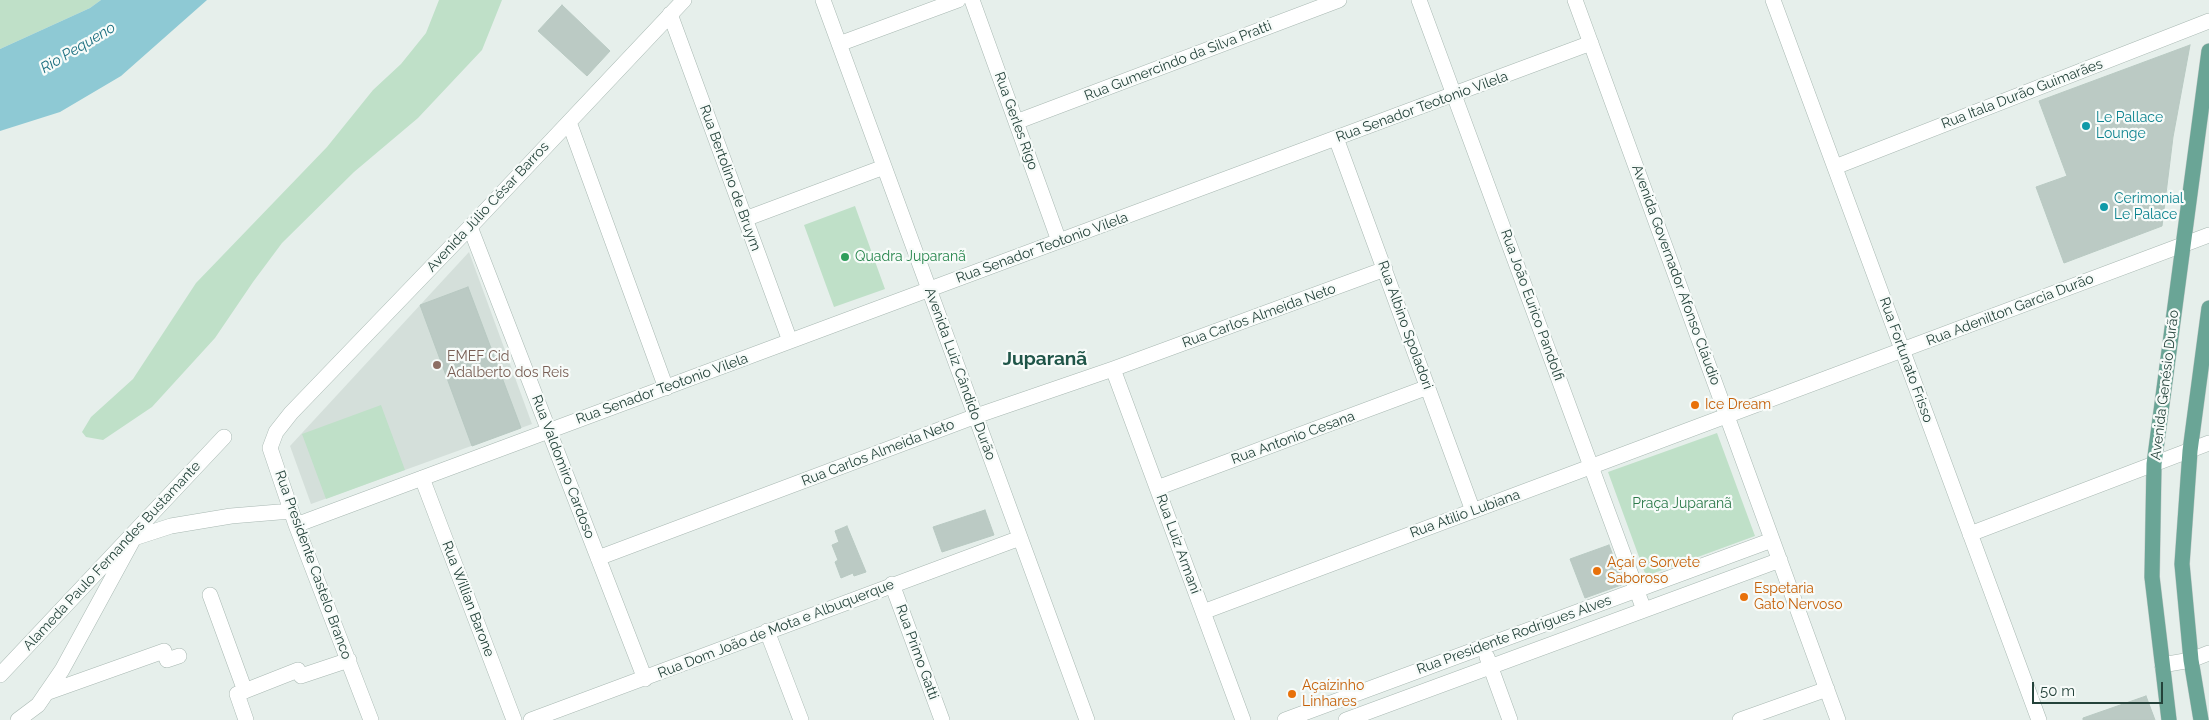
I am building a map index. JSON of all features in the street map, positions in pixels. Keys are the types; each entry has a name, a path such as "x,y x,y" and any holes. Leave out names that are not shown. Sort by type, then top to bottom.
{"main road":[{"name":"Avenida Genésio Durão","path":"2169,719 2152,577 2154,464 2209,51"},
{"path":"2201,720 2191,660 2182,564 2190,451 2209,308"}],"street":[{"name":"Avenida Júlio César Barros","path":"291,413 684,0"},
{"name":"Avenida Luiz Cândido Durão","path":"823,0 1087,720"},
{"path":"839,44 958,0"},
{"name":"Rua Gerles Rigo","path":"972,0 1059,241"},
{"name":"Rua Gumercindo da Silva Pratti","path":"1016,122 1339,0"},
{"name":"Rua João Eurico Pandolfi","path":"1419,0 1644,610"},
{"name":"Avenida Governador Afonso Cláudio","path":"1575,0 1838,720"},
{"name":"Rua Fortunato Frisso","path":"1773,0 2039,720"},
{"name":"Rua Bertolino de Bruym","path":"670,14 790,341"},
{"name":"Rua Itala Durão Guimarães","path":"1835,167 2209,21"},
{"name":"Rua Senador Teotonio Vilela","path":"296,525 1591,44"},
{"path":"569,122 666,388"},
{"name":"Rua Albino Spoladori","path":"1336,138 1473,511"},
{"path":"745,219 884,167"},
{"name":"Rua Valdomiro Cardoso","path":"470,227 644,679"},
{"name":"Rua Adenilton Garcia Durão","path":"1728,417 2209,235"},
{"name":"Rua Carlos Almeida Neto","path":"598,558 976,416 1114,369 1385,269"},
{"name":"Rua Luiz Armani","path":"1114,369 1242,720"},
{"name":"Rua Antonio Cesana","path":"1157,488 1428,388"},
{"name":"Rua Presidente Castelo Branco","path":"291,413 276,432 270,448 296,525 371,720"},
{"name":"Rua Atilio Lubiana","path":"1203,612 1728,417"},
{"name":"Alameda Paulo Fernandes Bustamante","path":"0,675 133,537 224,437"},
{"path":"1970,534 2209,444"},
{"name":"Rua Willian Barone","path":"422,478 514,720"},
{"path":"18,720 38,704 62,670 133,537 171,526 231,516 291,510"},
{"name":"Rua Dom João de Mota e Albuquerque","path":"531,720 892,584 1020,538"},
{"name":"Rua Presidente Rodrigues Alves","path":"1285,720 1772,540"},
{"name":"Rua Presidente Rodrigues Alves","path":"1346,720 1381,714 1491,667 1780,560"},
{"name":"Rua Primo Gatti","path":"892,584 942,720"},
{"path":"210,596 245,691"},
{"path":"767,631 801,720"},
{"path":"1484,646 1510,720"},
{"path":"46,693 164,650 167,660 179,656"},
{"path":"2162,665 2191,660 2209,653"},
{"path":"246,720 237,694 298,670 301,676 348,660"},
{"path":"1371,688 1381,714"},
{"path":"1740,720 1827,689"}],"shaded area":[{"name":"EMEF Cid Adalberto dos Reis","path":"469,252 532,424 311,504 290,446"}],"green space":[{"path":"0,0 101,0 90,8 0,49"},
{"path":"439,0 502,0 482,50 418,118 354,172 282,243 215,338 152,407 103,440 86,437 82,432 91,417 133,379 196,283 327,147 373,90 401,64 426,33"},
{"name":"Quadra Juparanã","path":"855,206 885,289 834,307 804,225"},
{"path":"381,405 405,470 326,499 302,434"},
{"name":"Praça Juparanã","path":"1717,433 1755,536 1646,576 1608,472"}],"water":[{"name":"Rio Pequeno","path":"101,0 207,0 121,76 60,112 0,131 0,49 90,8"}],"building":[{"path":"562,5 610,51 587,76 538,31"},
{"path":"2190,45 2173,137 2162,226 2064,263 2036,187 2067,176 2039,101"},
{"path":"468,287 521,428 472,446 420,305"},
{"path":"985,510 994,535 942,552 933,527"},
{"path":"847,526 866,572 854,576 853,573 841,578 835,562 838,560 832,545 839,542 835,531"},
{"name":"Açaí e Sorvete Saboroso","path":"1609,545 1624,584 1585,598 1570,559"},
{"path":"2146,696 2155,720 2083,720 2083,718"}],"place":[{"name":"Le Pallace Lounge","path":"2086,126"},
{"name":"Cerimonial Le Palace","path":"2104,207"},
{"name":"Quadra Juparanã","path":"845,257"},
{"name":"EMEF Cid Adalberto dos Reis","path":"437,365"},
{"name":"Ice Dream","path":"1695,405"},
{"name":"Açaí e Sorvete Saboroso","path":"1597,571"},
{"name":"Espetaria Gato Nervoso","path":"1744,597"},
{"name":"Açaízinho Linhares","path":"1292,694"}],"district":[{"name":"Juparanã","path":"1045,359"}]}
